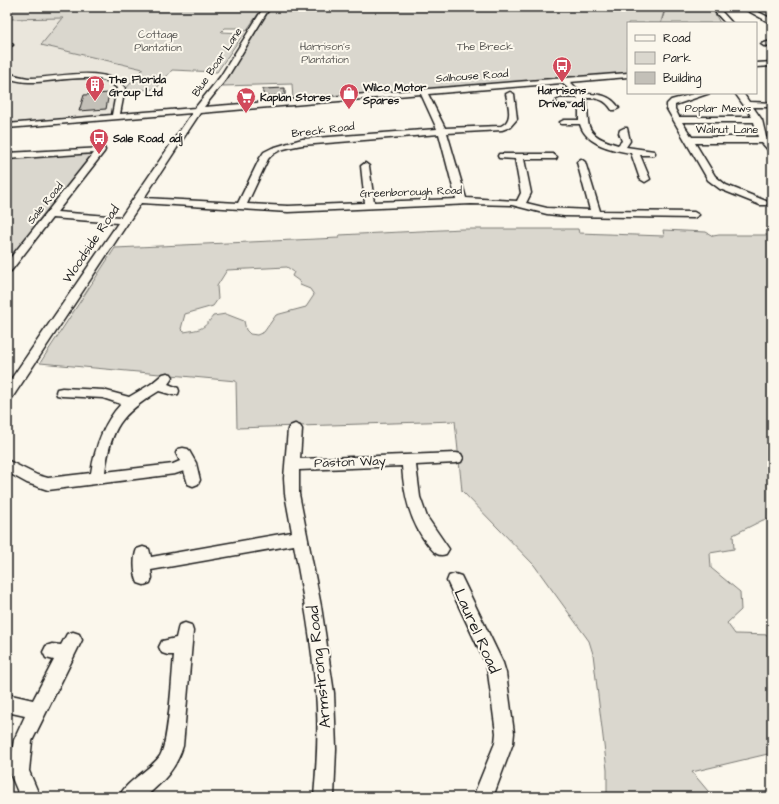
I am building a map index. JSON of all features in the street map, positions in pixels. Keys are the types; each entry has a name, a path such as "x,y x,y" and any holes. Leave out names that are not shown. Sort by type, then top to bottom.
{"street":[{"name":"Blue Boar Lane","path":"198,110 222,78 267,7"},
{"path":"744,7 772,23"},
{"path":"718,9 719,13 728,22"},
{"path":"761,24 772,23"},
{"path":"757,65 772,64"},
{"path":"7,75 28,80 88,76 111,80 116,82 121,88 116,117"},
{"name":"Salhouse Road","path":"7,126 627,75"},
{"path":"564,80 581,99 586,130 594,137 610,146 643,151 645,179"},
{"path":"423,91 442,130 462,202"},
{"path":"560,101 606,94 615,108"},
{"path":"702,94 674,102 671,104 671,109 709,175 723,187 763,203"},
{"path":"740,94 762,125 764,140 772,149"},
{"name":"Breck Road","path":"241,207 264,157 271,152 296,143 442,130 506,127 514,120 508,97"},
{"path":"748,104 772,105"},
{"name":"Woodside Road","path":"7,395 198,110"},
{"name":"Poplar Mews","path":"677,119 762,125"},
{"path":"564,122 584,122"},
{"path":"620,148 626,141 623,132 624,130"},
{"name":"Walnut Lane","path":"689,140 764,140"},
{"name":"Sale Road","path":"7,156 102,149 7,269"},
{"path":"502,156 553,157"},
{"path":"519,157 526,193 521,203"},
{"path":"581,162 596,213"},
{"path":"365,166 370,206"},
{"name":"Greenborough Road","path":"138,200 288,209 462,202 521,203 555,212 686,213"},
{"path":"51,215 124,220"},
{"path":"97,478 103,446 108,430 115,419 131,402 163,381 172,391"},
{"path":"62,392 103,394 131,402"},
{"name":"Armstrong Road","path":"296,429 291,478 292,494 313,606 325,693 327,749 324,797"},
{"path":"7,465 27,478 48,484 176,469 186,458 193,480"},
{"name":"Paston Way","path":"293,465 456,458"},
{"path":"408,460 415,508 418,518 425,530 441,549"},
{"path":"143,566 301,537"},
{"name":"Laurel Road","path":"455,582 494,663 497,673 505,734 504,743 483,797"},
{"path":"129,797 159,773 172,756 174,746 179,642"},
{"path":"30,797 19,771 20,757 24,740 64,649"},
{"path":"7,702 38,710"}],"shaded area":[{"path":"63,18 41,45 143,69 124,91 115,91 113,111 104,116 7,123 7,19"}],"green space":[{"name":"Cottage Plantation","path":"7,7 263,7 246,31 242,31 243,28 225,28 221,32 244,33 217,72 172,70 156,89 124,91 143,69 41,45 63,18 7,19"},
{"path":"272,7 711,7 719,22 627,22 627,73 293,100 292,84 223,86 223,83"},
{"path":"91,153 93,155 7,263 7,158"},
{"path":"462,229 578,229 579,233 664,236 663,230 706,232 713,236 772,235 772,519 763,520 733,535 734,549 710,553 711,568 740,592 741,610 727,623 735,634 772,635 772,753 692,772 713,797 607,797 607,770 593,654 589,641 534,565 462,491 455,421 237,428 236,381 40,363 115,248 339,238 339,235","holes":["287,267 294,272 292,276 299,281 300,285 310,289 314,295 306,307 276,315 264,332 257,335 250,334 246,330 244,321 226,314 213,316 207,324 201,328 184,332 181,329 185,314 213,306 218,299 217,286 227,270"]}],"building":[{"path":"285,88 285,95 263,97 263,89"},
{"name":"The Florida Group Ltd","path":"109,93 106,109 79,111 84,95"}],"waterway":[{"path":"661,22 665,9 670,7"}],"place":[{"name":"Harrisons Drive, adj","path":"562,83"},
{"name":"The Florida Group Ltd","path":"95,102"},
{"name":"Wilco Motor Spares","path":"349,110"},
{"name":"Kaplan Stores","path":"246,114"},
{"name":"Sale Road, adj","path":"99,155"}],"park label":[{"name":"The Breck","path":"485,46"},
{"name":"Harrison's Plantation","path":"325,52"}]}
